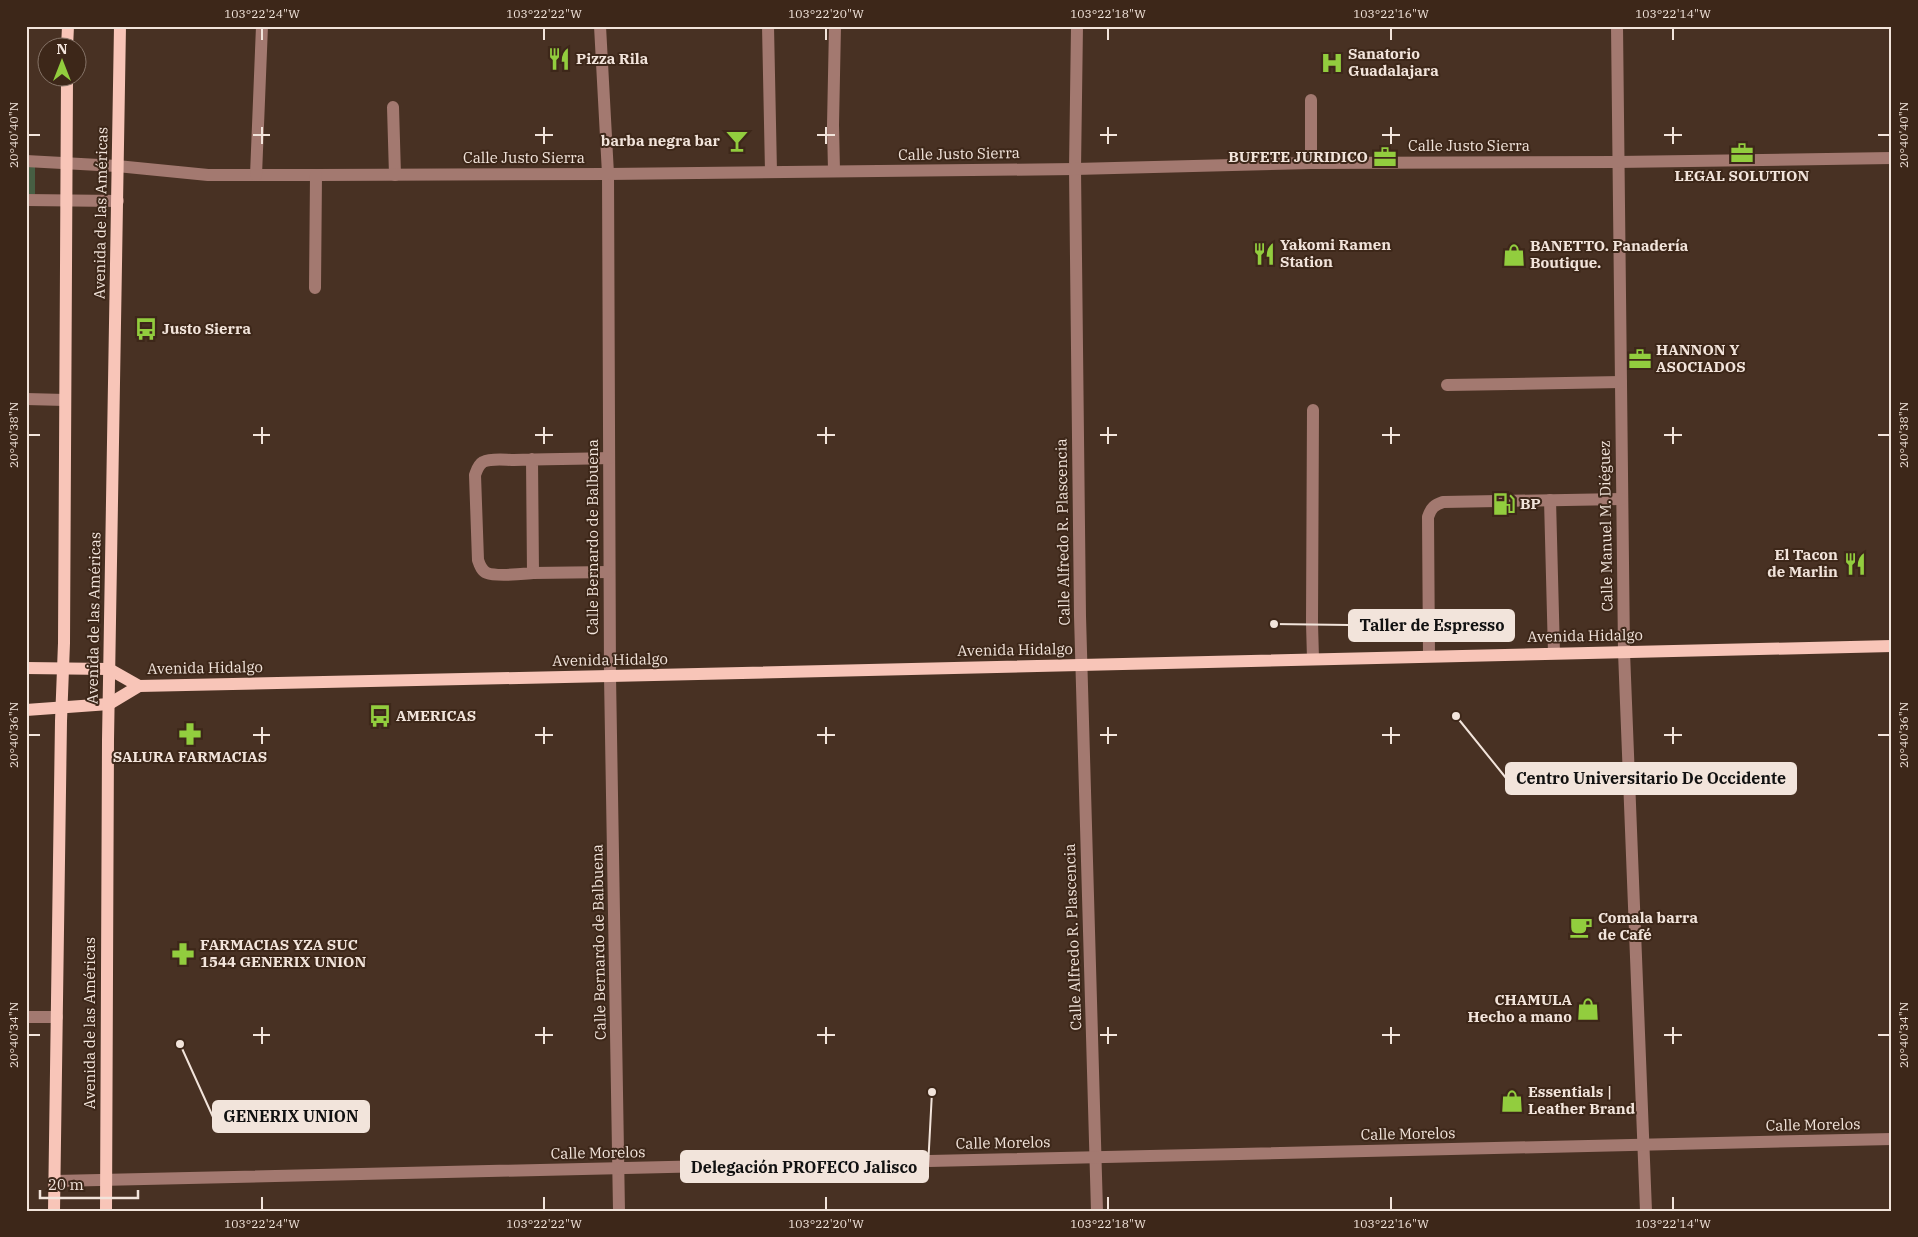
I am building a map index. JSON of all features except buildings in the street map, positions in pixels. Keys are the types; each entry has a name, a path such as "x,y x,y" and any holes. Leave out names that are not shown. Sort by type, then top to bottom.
{"main road":[{"name":"Avenida de las Américas","path":"106,1211 109,669 120,26"},
{"name":"Avenida de las Américas","path":"54,1211 63,668 67,88"},
{"name":"Avenida Hidalgo","path":"26,710 109,704 139,686 1892,646"},
{"name":"Avenida Hidalgo","path":"26,668 109,669 139,686"}],"street":[{"path":"256,175 262,26"},
{"name":"Calle Bernardo de Balbuena","path":"600,26 608,174 610,676 619,1211"},
{"path":"768,26 771,172"},
{"path":"834,172 835,26"},
{"name":"Calle Alfredo R. Plascencia","path":"1077,26 1075,169 1081,665 1097,1158 1097,1211"},
{"name":"Calle Manuel M. Diéguez","path":"1616,26 1624,652 1646,1211"},
{"path":"1310,100 1311,163"},
{"path":"393,107 395,175"},
{"name":"Calle Justo Sierra","path":"26,161 66,162 208,175 395,175 834,172 1075,169 1311,163 1618,162 1892,158"},
{"path":"314,288 316,175"},
{"path":"26,200 118,201"},
{"path":"1447,385 1620,382"},
{"path":"26,399 65,400"},
{"path":"1313,410 1313,659"},
{"path":"609,458 489,460 482,462 477,468 475,476 478,560 480,567 486,573 609,572"},
{"path":"532,459 532,573"},
{"path":"1429,656 1428,516 1430,510 1436,504 1443,502 1622,499"},
{"path":"1550,500 1554,653"},
{"path":"26,1017 57,1017"},
{"name":"Calle Morelos","path":"55,1181 1892,1139"}],"green space":[{"path":"26,167 35,167 35,194 26,194"}],"place":[{"name":"Pizza Rila","path":"559,59"},
{"name":"Sanatorio Guadalajara","path":"1332,63"},
{"name":"barba negra bar","path":"737,141"},
{"name":"LEGAL SOLUTION","path":"1742,153"},
{"name":"BUFETE JURIDICO","path":"1385,157"},
{"name":"Yakomi Ramen Station","path":"1264,254"},
{"name":"BANETTO. Panadería Boutique.","path":"1514,255"},
{"name":"Justo Sierra","path":"146,329"},
{"name":"HANNON Y ASOCIADOS","path":"1640,359"},
{"name":"BP","path":"1504,504"},
{"name":"El Tacon de Marlin","path":"1855,564"},
{"name":"Taller de Espresso","path":"1274,624"},
{"name":"AMERICAS","path":"380,716"},
{"name":"Centro Universitario De Occidente","path":"1456,716"},
{"name":"SALURA FARMACIAS","path":"190,734"},
{"name":"Comala barra de Café","path":"1581,927"},
{"name":"FARMACIAS YZA SUC 1544 GENERIX UNION","path":"183,954"},
{"name":"CHAMULA Hecho a mano","path":"1588,1009"},
{"name":"GENERIX UNION","path":"180,1044"},
{"name":"Delegación PROFECO Jalisco","path":"932,1092"},
{"name":"Essentials | Leather Brand","path":"1512,1101"}]}
